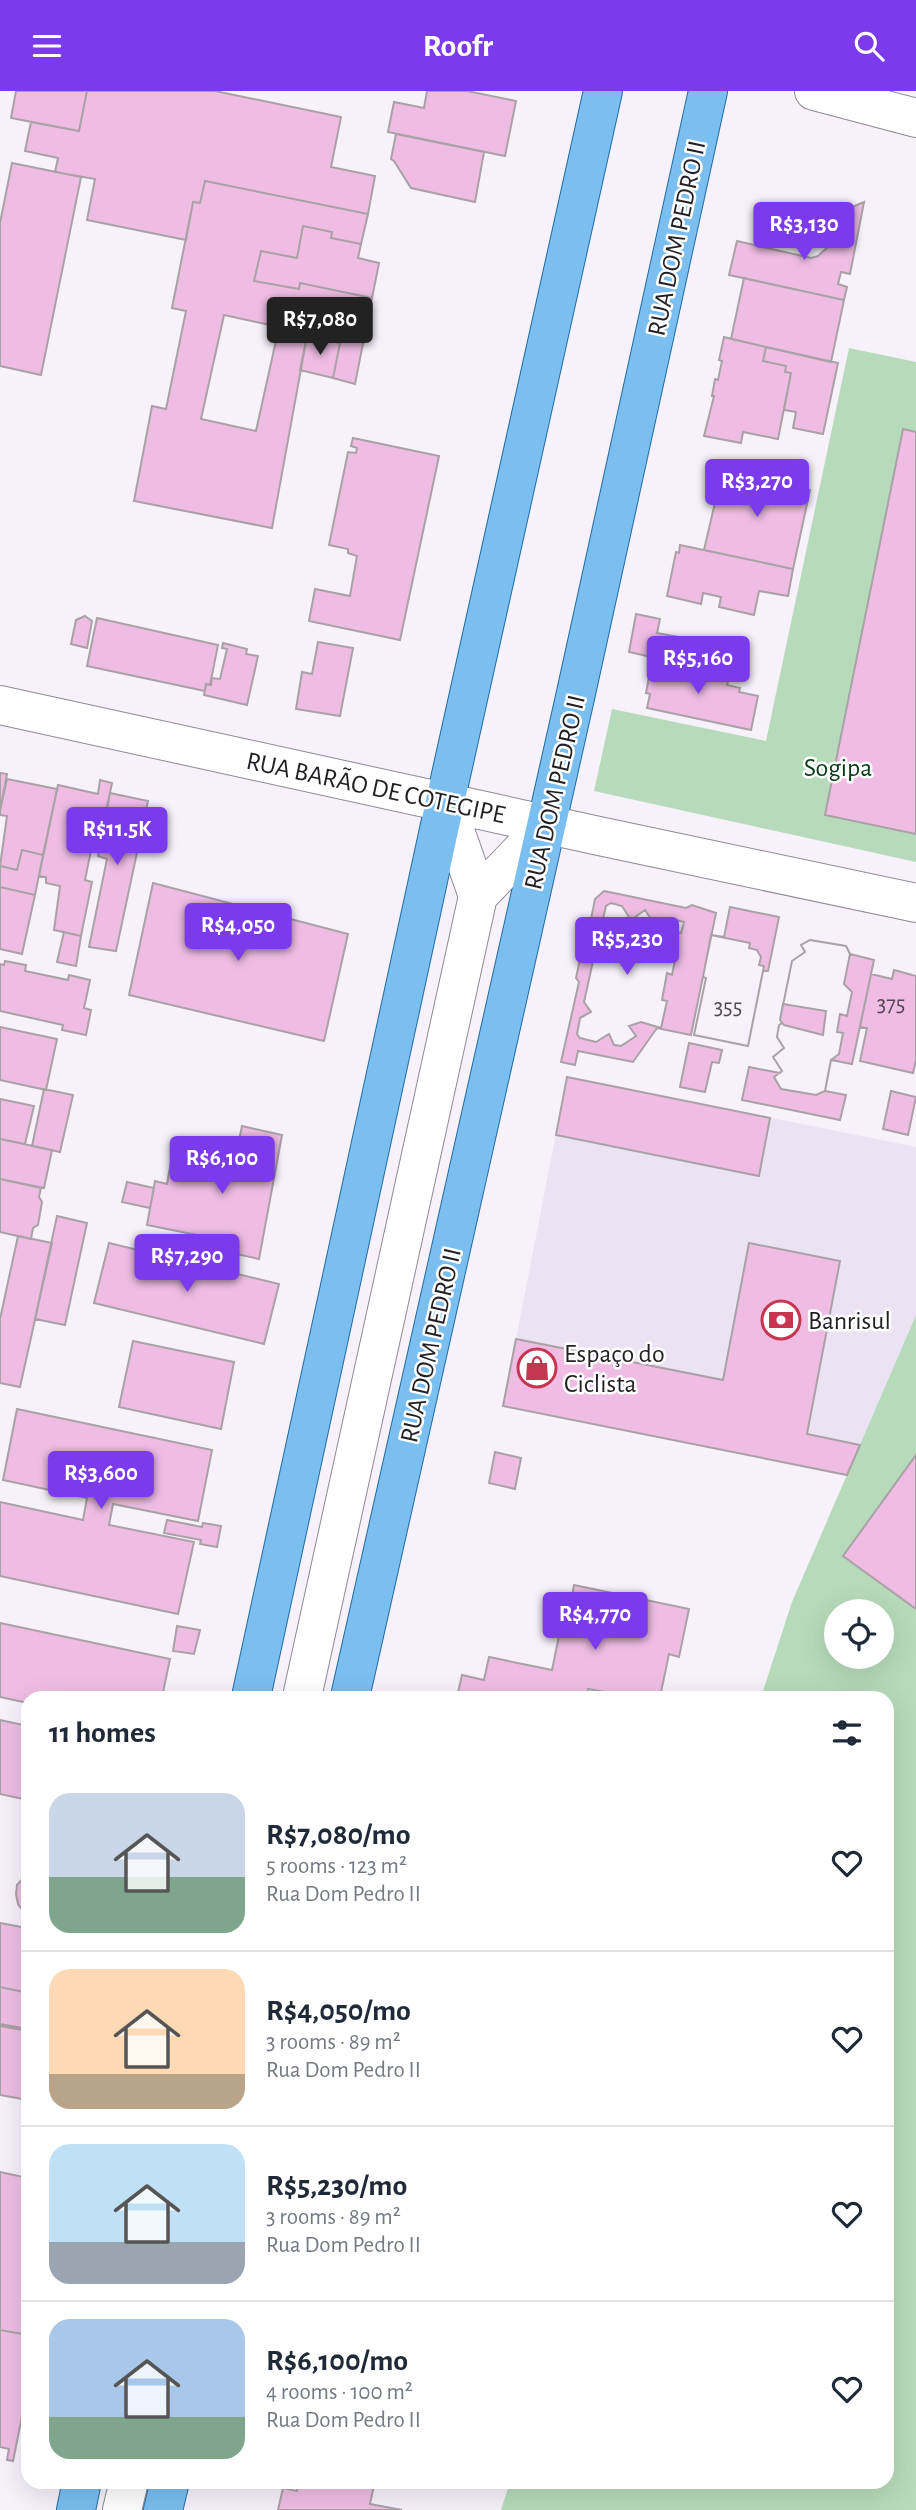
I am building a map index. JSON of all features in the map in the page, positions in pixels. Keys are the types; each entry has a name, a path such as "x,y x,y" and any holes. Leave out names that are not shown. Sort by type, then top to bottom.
{"main road":[{"path":"252,1691 599,109 584,91"},
{"name":"RUA DOM PEDRO II","path":"351,1691 547,825 708,91"},
{"path":"76,2510 80,2489"},
{"path":"163,2510 168,2489"}],"street":[{"path":"814,91 916,118"},
{"name":"RUA BARÃO DE COTEGIPE","path":"0,705 916,903"},
{"path":"445,802 478,897"},
{"path":"303,1691 478,897 547,825"},
{"path":"122,2510 127,2489"}],"shaded area":[{"path":"567,1077 916,1147 916,1315 847,1475 503,1406"}],"green space":[{"name":"Sogipa","path":"849,348 916,362 916,862 594,791 612,709 766,741"},
{"path":"916,1315 916,2510 501,2510 508,2489 894,2489 894,1691 763,1691 792,1602"}],"building":[{"path":"16,91 87,91 79,131 11,118"},
{"path":"87,91 215,91 341,117 331,167 375,176 368,214 205,181 200,203 193,202 186,240 87,220 95,179 55,172 58,158 25,151 31,122 79,131"},
{"path":"427,91 467,91 516,101 505,156 388,132 394,102 424,108"},
{"path":"396,134 484,152 475,202 411,188 391,159"},
{"path":"12,163 81,177 41,375 0,366 0,223"},
{"path":"205,181 368,214 361,244 331,238 332,232 303,226 297,258 261,251 254,281 299,289 300,283 372,298 355,384 333,378 340,343 307,336 272,528 134,501 152,406 166,409 186,311 172,308 193,202 200,203"},
{"path":"864,202 850,274 841,272 838,284 847,287 844,300 729,275 737,241 811,258 818,256 832,240 825,239 823,233 829,229 835,230 852,207"},
{"path":"303,226 332,232 331,238 361,244 358,258 379,263 372,298 300,283 299,289 254,281 261,251 297,258"},
{"path":"744,278 844,300 831,362 731,339"},
{"path":"224,315 279,327 256,431 201,419"},
{"path":"307,336 340,343 333,378 300,370"},
{"path":"724,337 766,347 763,361 786,366 785,372 791,373 778,439 743,432 741,443 704,436 714,396 715,379 718,380 722,361 719,360"},
{"path":"766,347 838,363 823,434 793,428 796,412 784,410 791,373 785,372 786,366 763,361"},
{"path":"903,429 916,432 916,834 825,815"},
{"path":"353,438 439,456 400,640 309,621 315,589 350,596 357,556 348,553 348,549 329,545 348,452 356,453 357,448 351,446"},
{"path":"722,469 810,490 793,569 704,550 717,494 714,493"},
{"path":"680,545 793,569 788,596 759,591 754,615 719,607 721,597 703,593 701,604 667,596 676,552 679,553"},
{"path":"636,614 660,619 657,633 684,638 678,663 629,652"},
{"path":"85,616 92,621 87,648 71,644 76,620"},
{"path":"97,618 218,645 210,685 206,684 205,691 87,666"},
{"path":"318,642 353,648 340,716 296,709 302,672 312,674"},
{"path":"223,643 247,649 246,654 258,656 247,705 204,695 206,684 211,685 212,678 220,679 227,649 222,648"},
{"path":"657,658 705,669 703,676 728,681 727,685 740,688 739,692 758,696 751,730 647,708 650,694 646,693 651,666 655,666"},
{"path":"0,773 7,774 0,811"},
{"path":"7,779 57,789 43,855 22,850 17,870 0,866 7,816 0,815 0,811"},
{"path":"100,780 112,783 106,812 99,811 85,880 92,882 81,936 54,930 60,886 46,883 46,877 39,876 58,785 98,794"},
{"path":"110,793 148,801 116,951 89,947 107,859 98,856"},
{"path":"22,850 43,855 35,895 0,887 0,866 17,870"},
{"path":"153,883 348,934 324,1041 129,995"},
{"path":"0,887 35,895 22,954 0,949"},
{"path":"604,891 686,908 692,905 716,913 691,1035 657,1028 633,1062 578,1051 575,1065 561,1062 579,982 576,978 580,959 584,955 595,899","holes":["671,919 684,922 681,933 668,930"]},
{"path":"611,903 622,906 631,920 645,910 657,928 668,930 666,937 670,943 678,945 672,975 667,973 662,1000 667,1001 661,1028 641,1022 629,1026 636,1036 621,1046 614,1045 609,1034 596,1042 580,1038 577,1034 580,1018 591,1012 584,1002 598,938 609,932 602,923 606,906"},
{"path":"730,907 779,917 768,971 763,971 748,1046 694,1035 706,978 703,977 711,935 724,937"},
{"path":"64,932 81,936 76,966 57,962"},
{"path":"711,935 750,943 749,948 757,950 761,957 759,965 764,966 748,1046 694,1035 706,978 703,977"},
{"path":"810,940 846,946 850,954 874,960 852,1064 831,1060 825,1091 846,1095 840,1120 742,1100 749,1067 780,1073 782,1071 773,1057 784,1048 777,1037 779,1025 782,1023 780,1020 792,961 805,952 801,945"},
{"path":"810,940 846,946 850,954 844,984 852,992 847,1016 840,1014 837,1032 843,1033 839,1054 831,1060 825,1091 816,1095 781,1089 774,1077 782,1071 773,1057 784,1048 777,1037 779,1025 782,1023 780,1020 792,961 805,952 801,945"},
{"path":"5,961 26,965 25,971 68,980 69,975 90,980 84,1008 91,1010 86,1035 62,1030 63,1025 0,1011 0,964 4,965"},
{"path":"894,970 916,976 916,1060 913,1073 860,1061 867,1028 860,1027 871,974 892,979"},
{"path":"783,1004 826,1011 823,1035 784,1025 780,1020"},
{"path":"0,1027 57,1039 46,1090 0,1080"},
{"path":"689,1043 722,1050 719,1063 712,1062 705,1092 680,1087"},
{"path":"567,1077 770,1118 759,1176 556,1135"},
{"path":"44,1089 73,1095 60,1152 32,1146"},
{"path":"891,1091 916,1097 908,1135 883,1129"},
{"path":"0,1099 34,1106 25,1144 0,1139"},
{"path":"242,1126 282,1135 259,1259 209,1248 212,1238 147,1225 155,1181 167,1184 172,1156 213,1165 212,1169 232,1174"},
{"path":"0,1139 52,1150 44,1188 0,1179"},
{"path":"0,1179 41,1188 39,1197 42,1202 38,1225 33,1228 31,1239 0,1232"},
{"path":"127,1182 154,1188 150,1208 122,1202"},
{"path":"57,1216 87,1223 65,1325 35,1319"},
{"path":"18,1236 52,1243 20,1387 0,1383 0,1319"},
{"path":"109,1243 279,1284 264,1344 94,1303"},
{"path":"749,1243 840,1261 807,1434 860,1445 847,1475 503,1406 516,1339 723,1380"},
{"path":"133,1341 234,1362 221,1429 119,1407"},
{"path":"17,1409 212,1450 198,1521 113,1504 109,1525 194,1542 178,1614 0,1576 0,1502 83,1520 87,1498 3,1480"},
{"path":"495,1452 521,1458 515,1489 489,1483"},
{"path":"916,1455 916,1609 843,1556"},
{"path":"167,1520 202,1527 203,1523 221,1526 217,1547 200,1544 201,1540 164,1533"},
{"path":"574,1585 689,1609 679,1657 669,1654 661,1691 458,1691 462,1675 484,1680 489,1657 552,1670 560,1631 565,1632"},
{"path":"0,1623 170,1659 163,1691 21,1691 21,1702 0,1697"},
{"path":"177,1626 200,1630 194,1654 173,1651"},
{"path":"0,1720 21,1724 21,1798 0,1794"},
{"path":"21,1881 21,1908 16,1894 17,1885"},
{"path":"0,1923 21,1927 21,1992 0,1987"},
{"path":"0,1987 21,1992 21,2028 0,2024"},
{"path":"0,2026 21,2030 21,2099 0,2095"},
{"path":"0,2172 21,2176 21,2334 0,2330"},
{"path":"0,2330 21,2334 21,2422 13,2461 7,2460 9,2449 0,2447"},
{"path":"283,2489 373,2489 370,2504 402,2510 278,2510"}],"place":[{"name":"Banrisul","path":"781,1320"},
{"name":"Espaço do Ciclista","path":"537,1368"}]}
